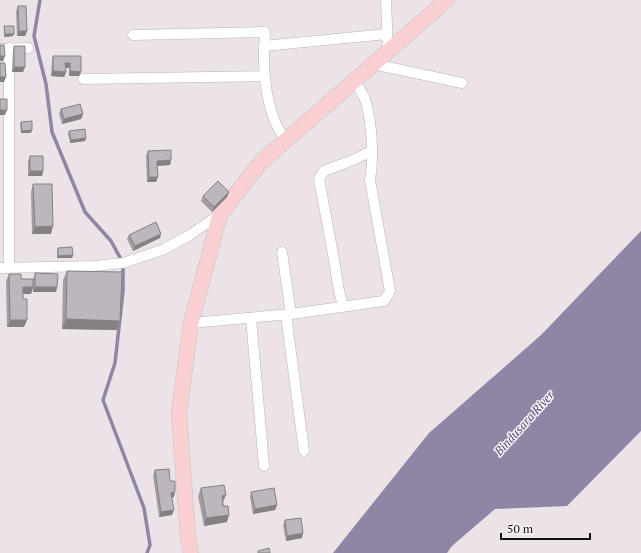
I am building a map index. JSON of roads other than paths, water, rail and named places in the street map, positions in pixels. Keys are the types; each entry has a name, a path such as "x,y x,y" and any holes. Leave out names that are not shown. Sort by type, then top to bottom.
{"main road":[{"path":"191,553 188,537 179,413 191,323 220,214 261,162 447,0"}],"street":[{"path":"386,0 388,51"},
{"path":"133,34 265,32 264,76 270,106 279,132 285,140"},
{"path":"264,46 387,34"},
{"path":"28,48 4,49 5,268 94,266 123,263 162,250 190,235 220,214"},
{"path":"374,64 462,83"},
{"path":"83,79 264,76"},
{"path":"191,323 288,314 384,301 390,291 370,180 372,151 370,121 366,100 354,80"},
{"path":"343,306 319,179 324,171 372,151"},
{"path":"282,252 304,451"},
{"path":"251,318 264,466"}],"water":[{"name":"Bindusara River","path":"641,231 641,431 567,506 495,509 452,546 447,553 333,553 429,433 541,335"}],"waterway":[{"path":"40,0 34,36 46,84 52,132 85,212 111,241 123,263 123,291 115,363 103,400 144,508 150,545 147,553"}]}
